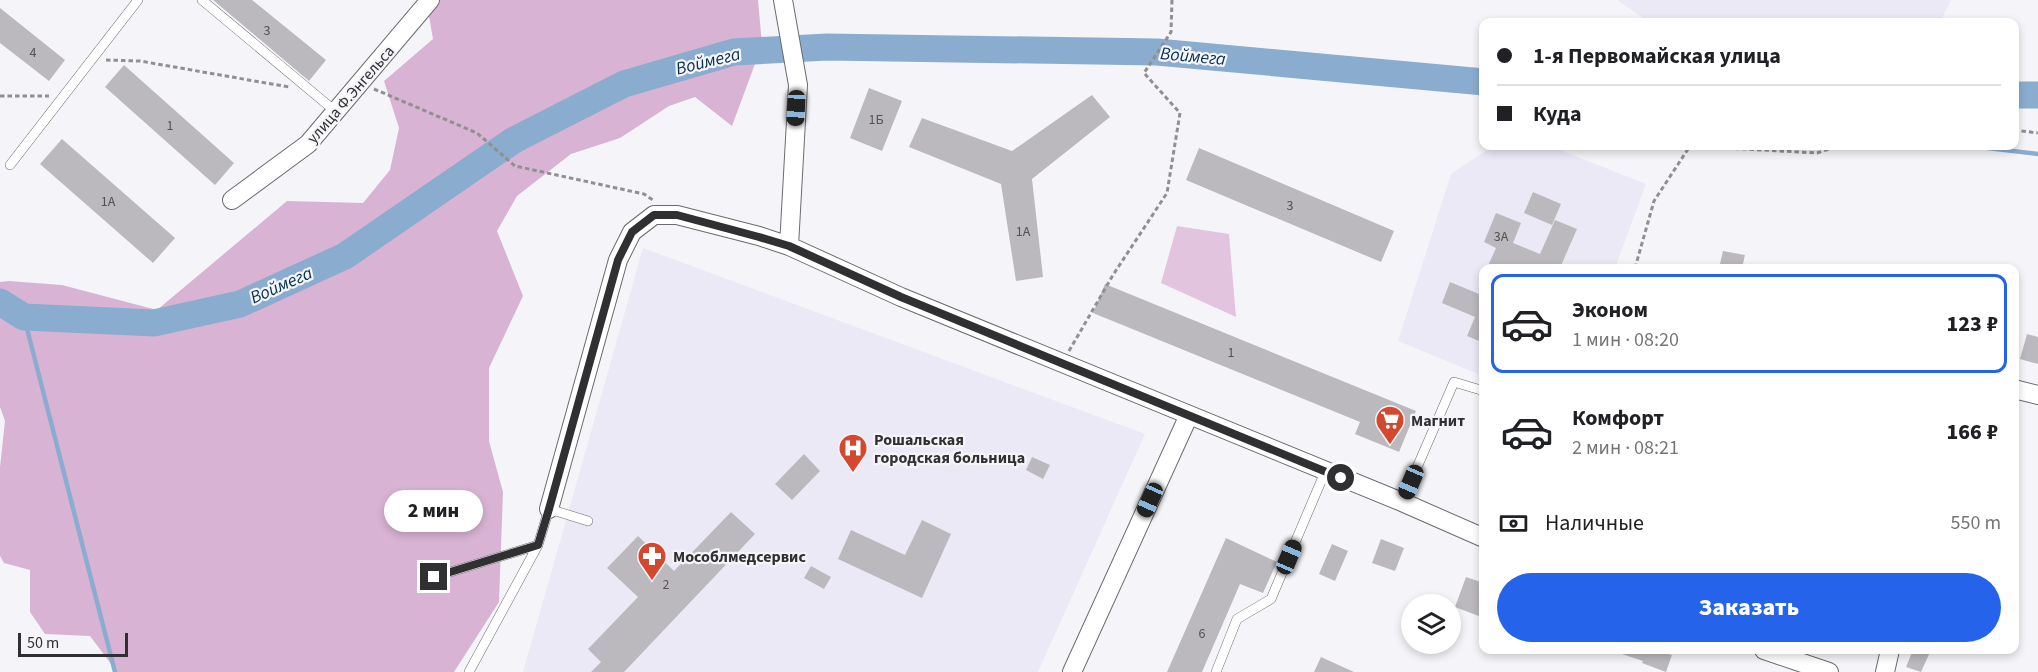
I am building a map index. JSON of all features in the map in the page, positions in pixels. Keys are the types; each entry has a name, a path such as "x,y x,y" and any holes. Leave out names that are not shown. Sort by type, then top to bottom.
{"street":[{"name":"улица Ф.Энгельса","path":"232,200 308,144 430,0"},
{"path":"783,0 798,85 789,246"},
{"path":"549,509 618,260 632,232 654,215 677,215 789,246 901,297 1402,502 1479,536"},
{"path":"2019,390 2038,395"},
{"path":"1072,672 1189,415"},
{"path":"1776,654 1829,672"},
{"path":"1885,672 1889,654"}],"lane":[{"path":"10,165 138,0"},
{"path":"202,0 335,111"},
{"path":"1402,502 1454,382 1479,390"},
{"path":"1216,672 1237,619 1271,599 1325,472"},
{"path":"469,672 538,545 549,509 588,521"},
{"path":"434,577 538,545"}],"path":[{"path":"1062,363 1113,275 1167,193 1180,113 1144,73 1171,32 1173,0"},
{"path":"92,59 140,61 311,91"},
{"path":"358,83 477,133 515,166 644,194 677,215"},
{"path":"0,96 63,96"},
{"path":"2019,131 2038,133"},
{"path":"1636,264 1654,201 1686,150"},
{"path":"1762,150 1817,153 1826,150"}],"shaded area":[{"path":"422,0 758,0 762,45 732,126 695,97 669,106 620,138 571,154 517,196 497,231 523,296 489,368 489,441 503,492 499,602 454,672 117,672 90,636 45,634 30,612 30,570 4,563 0,556 0,467 5,421 0,407 0,282 62,285 157,310 287,201 363,203 390,170 399,128 384,81 433,39 427,5"},
{"path":"1617,0 1951,0 1942,18 1643,18"},
{"path":"1487,150 1560,150 1646,184 1616,264 1479,264 1479,374 1398,341 1451,174"},
{"path":"1177,226 1229,234 1236,317 1161,283"},
{"name":"Рошальская городская больница","path":"643,248 1145,434 1038,672 523,672"}],"building":[{"path":"213,0 252,0 326,60 309,81"},
{"path":"0,8 65,60 49,81 0,43"},
{"path":"124,65 234,163 215,185 105,87"},
{"path":"869,88 902,101 882,151 850,138"},
{"path":"1092,95 1110,117 1032,179 1043,277 1016,281 1001,184 909,147 922,118 1012,151"},
{"path":"62,139 175,238 153,263 40,164"},
{"path":"1199,148 1394,231 1381,262 1186,180"},
{"path":"1533,192 1561,204 1552,225 1524,213"},
{"path":"1496,213 1521,223 1513,243 1540,254 1555,220 1577,229 1562,264 1489,264 1496,248 1484,242"},
{"path":"1723,251 1745,255 1743,264 1720,264"},
{"path":"1450,282 1479,294 1479,341 1467,336 1475,317 1442,303"},
{"path":"1105,284 1416,411 1399,452 1355,434 1360,422 1093,313"},
{"path":"2027,334 2038,337 2038,364 2020,359"},
{"path":"804,454 820,471 792,500 775,484"},
{"path":"1032,457 1050,465 1043,479 1026,470"},
{"path":"731,512 755,534 624,672 591,672 601,662 588,649 638,597 607,568 638,536 674,571"},
{"path":"922,520 951,534 922,598 838,559 851,530 905,555"},
{"path":"1226,538 1277,562 1263,593 1240,584 1202,672 1167,672"},
{"path":"1381,539 1404,548 1395,571 1372,563"},
{"path":"1332,544 1348,551 1335,581 1319,574"},
{"path":"811,566 831,577 824,589 804,578"},
{"path":"1466,577 1479,581 1479,616 1461,609 1460,594"},
{"path":"1622,654 1672,655 1666,672 1642,663 1643,661"},
{"path":"1911,654 1929,654 1921,672 1906,667"},
{"path":"1321,657 1354,672 1314,672"}],"waterway":[{"name":"Воймега","path":"0,302 24,317 154,323 240,304 345,256 514,140 624,84 734,52 827,47 1157,52 1479,82"},
{"name":"Воймега","path":"2019,95 2038,95"},
{"path":"2004,150 2038,154"},
{"path":"24,317 115,672"}],"place":[{"name":"Магнит","path":"1390,446"},
{"name":"Рошальская городская больница","path":"853,474"},
{"name":"Мособлмедсервис","path":"652,582"}],"route":[{"path":"434,577 538,545 618,260 632,232 654,215 677,215 789,246 901,297 1341,478"}]}
